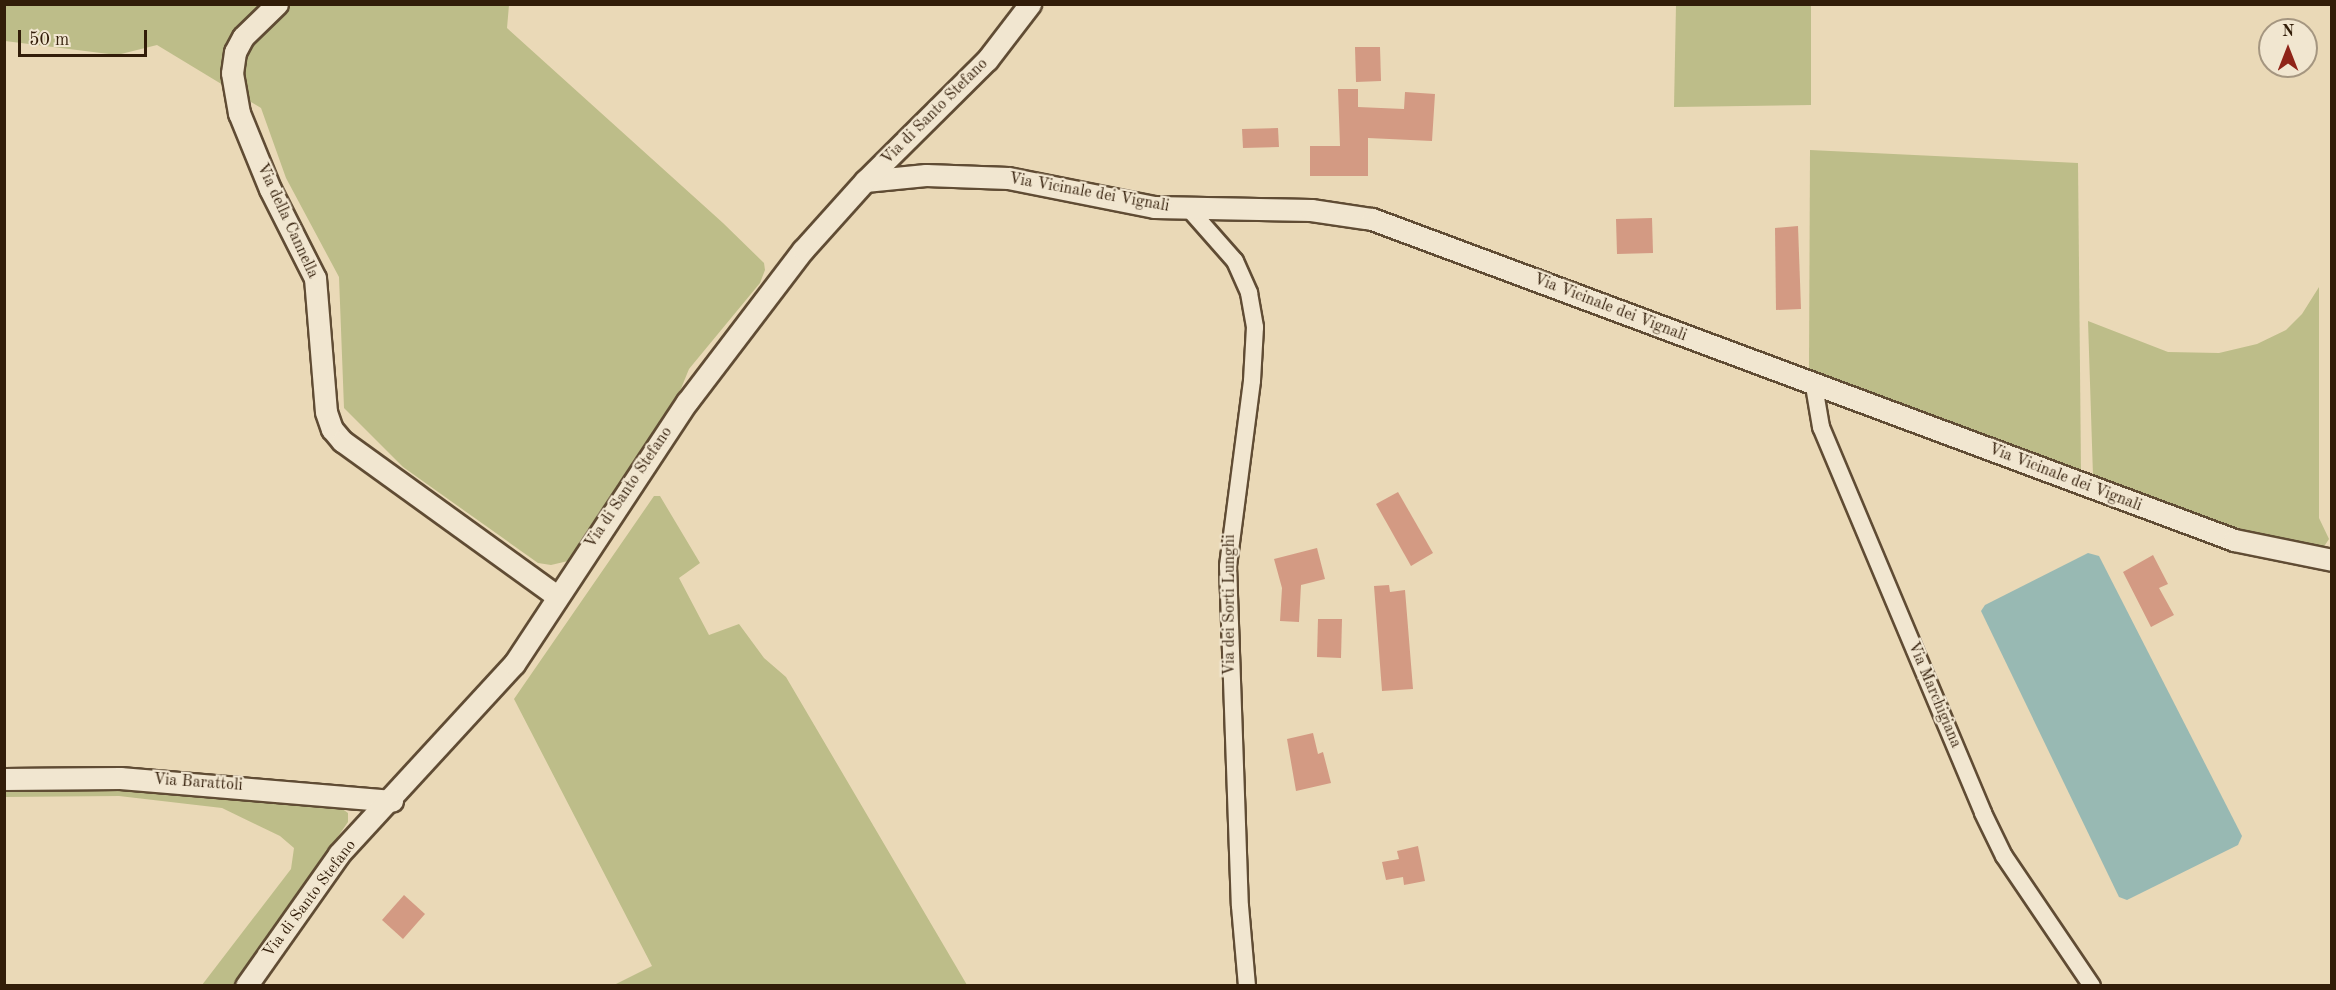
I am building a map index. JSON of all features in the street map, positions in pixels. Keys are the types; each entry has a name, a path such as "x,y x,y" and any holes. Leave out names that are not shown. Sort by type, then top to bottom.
{"street":[{"name":"Via della Cannella","path":"277,4 243,37 232,73 239,112 270,189 315,278 326,412 332,429 342,441 557,596"},
{"name":"Via di Santo Stefano","path":"246,986 339,854 392,801 514,664 687,402 803,250 865,181 987,60 1030,4"},
{"name":"Via Vicinale dei Vignali","path":"865,181 926,175 1008,178 1154,207 1190,210 1311,210 1372,219 1814,386 2234,540 2331,560"},
{"name":"Via dei Sorti Lunghi","path":"1190,210 1235,261 1249,293 1255,327 1252,381 1227,566 1240,906 1247,986"},
{"name":"Via Marchigiana","path":"1814,386 1821,427 1983,813 2004,856 2092,986"},
{"name":"Via Barattoli","path":"4,779 120,778 392,801"}],"green space":[{"path":"5,5 509,5 507,28 723,223 764,263 765,270 760,283 689,369 678,396 568,561 551,565 538,563 403,467 344,408 339,277 286,178 261,108 157,45 117,55 5,41"},
{"path":"1676,5 1811,5 1811,105 1674,107"},
{"path":"1810,150 2078,163 2081,472 1809,370"},
{"path":"2319,287 2319,518 2329,539 2323,548 2268,537 2193,514 2093,476 2088,321 2168,352 2219,353 2257,344 2286,330 2302,314"},
{"path":"654,496 660,496 700,563 679,578 709,635 739,624 764,658 786,677 967,985 614,985 652,966 514,699"},
{"path":"119,788 319,803 341,808 348,813 348,822 235,985 202,985 291,869 294,848 280,836 222,808 119,796 5,797 5,789"}],"water":[{"path":"2088,553 2099,556 2242,836 2238,845 2127,900 2119,897 1981,611 1985,605"}],"building":[{"path":"1355,47 1380,47 1381,81 1356,82"},
{"path":"1338,89 1358,89 1358,107 1404,109 1405,92 1435,94 1432,141 1368,138 1368,176 1310,176 1310,146 1340,146"},
{"path":"1278,128 1279,147 1243,148 1242,129"},
{"path":"1652,218 1653,253 1617,254 1616,219"},
{"path":"1798,226 1801,309 1776,310 1775,228"},
{"path":"1398,492 1433,553 1411,566 1376,504"},
{"path":"1317,548 1325,579 1301,585 1299,622 1280,621 1282,588 1274,559"},
{"path":"2153,555 2168,584 2159,588 2174,615 2151,627 2123,572"},
{"path":"1389,585 1390,592 1405,590 1413,689 1382,691 1374,586"},
{"path":"1318,619 1342,619 1341,658 1317,657"},
{"path":"1313,733 1318,754 1323,752 1331,783 1296,791 1287,739"},
{"path":"1418,846 1425,881 1404,885 1403,877 1386,880 1382,862 1399,859 1397,851"},
{"path":"404,895 425,914 403,939 382,920"}]}
